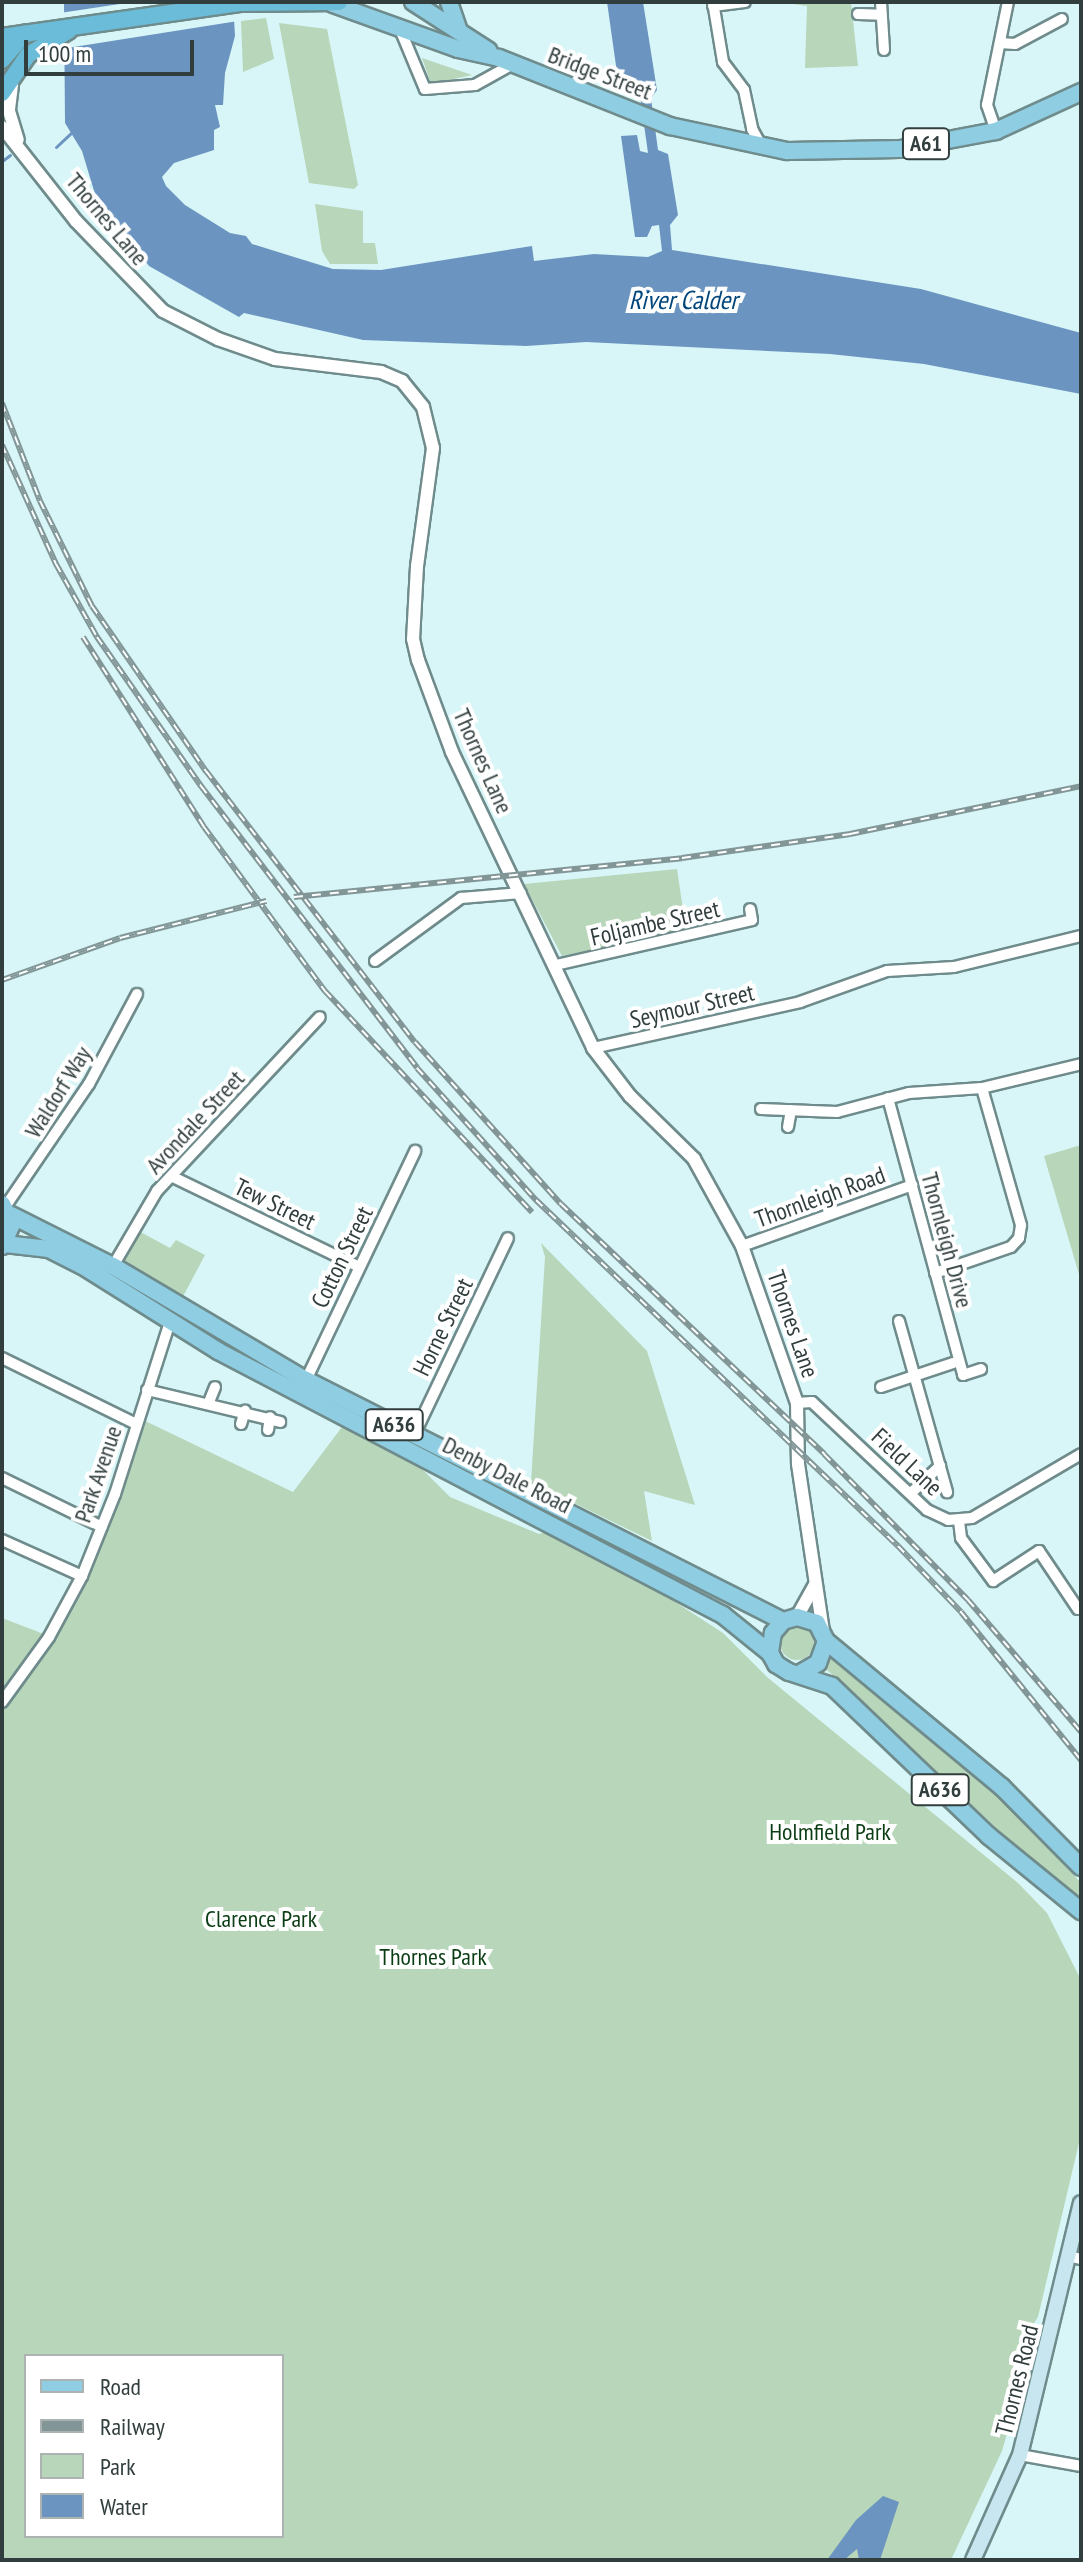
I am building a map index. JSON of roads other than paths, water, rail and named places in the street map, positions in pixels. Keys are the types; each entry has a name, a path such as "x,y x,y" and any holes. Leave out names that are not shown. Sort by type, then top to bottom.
{"highway":[{"name":"A61","path":"2,37 64,31 240,2 336,3"},
{"path":"2,93 20,65 64,31"},
{"path":"2,60 25,34"}],"main road":[{"name":"Bridge Street","path":"413,2 506,61"},
{"path":"449,2 459,31"},
{"name":"Bridge Street","path":"336,3 506,61 670,126 732,141"},
{"name":"A61","path":"732,141 762,147 835,153 900,149 996,131 1081,92"},
{"name":"A636","path":"3,1245 6,1209"},
{"name":"Denby Dale Road","path":"6,1209 113,1266 306,1380 790,1619"},
{"name":"Denby Dale Road","path":"3,1245 49,1249 171,1319 218,1351 723,1615 770,1653"},
{"path":"770,1653 773,1633 790,1619"},
{"name":"A636","path":"790,1619 817,1623 825,1637 1002,1787 1081,1867"},
{"path":"799,1674 818,1663 825,1637"},
{"name":"A636","path":"770,1653 776,1664 832,1686 989,1836 1081,1911"},
{"name":"Thornes Road","path":"973,2560 1020,2455 1075,2258 1081,2203"}],"street":[{"path":"745,2 713,4 723,62 744,90 748,117 762,147"},
{"path":"881,2 884,50"},
{"path":"996,131 987,105 1008,2"},
{"path":"858,14 881,15"},
{"path":"1000,43 1015,44 1062,19"},
{"name":"Bridge Street","path":"399,27 425,89 475,85 506,61"},
{"path":"20,65 8,105 21,147"},
{"path":"732,141 748,117"},
{"name":"Thornes Lane","path":"2,127 21,147 76,221 163,311 218,339 275,359 381,372 412,391 430,426 433,448 413,639 452,752 593,1048 630,1096 694,1159 742,1246 797,1403 795,1441 825,1637"},
{"path":"2,140 21,147"},
{"path":"375,961 461,898 521,893"},
{"name":"Foljambe Street","path":"556,965 752,920 750,909"},
{"name":"Seymour Street","path":"593,1048 800,1002 873,975 954,967 1081,936"},
{"name":"Waldorf Way","path":"6,1209 89,1084 137,994"},
{"name":"Avondale Street","path":"113,1266 145,1207 320,1017"},
{"path":"761,1109 837,1112 888,1098 982,1088 1081,1064"},
{"path":"935,1273 1011,1247 1019,1238 1021,1225 982,1088"},
{"name":"Thornleigh Drive","path":"888,1098 963,1375 981,1369"},
{"path":"788,1127 791,1110"},
{"name":"Cotton Street","path":"306,1380 415,1151"},
{"name":"Tew Street","path":"173,1177 359,1267"},
{"name":"Thornleigh Road","path":"742,1246 912,1185"},
{"name":"Horne Street","path":"414,1435 508,1238"},
{"name":"Park Avenue","path":"2,1702 49,1637 82,1576 102,1527 171,1319"},
{"path":"899,1321 947,1492"},
{"path":"2,1358 136,1424"},
{"path":"881,1387 953,1363"},
{"path":"209,1402 215,1387"},
{"path":"147,1390 209,1402 275,1420 268,1430"},
{"name":"Field Lane","path":"797,1403 812,1402 937,1517 959,1521 992,1508 1081,1454"},
{"path":"241,1424 245,1411"},
{"path":"911,1493 940,1466"},
{"path":"2,1478 102,1527"},
{"path":"959,1521 961,1538 993,1581 1039,1551 1078,1609"},
{"path":"2,1540 82,1576"},
{"path":"790,1619 815,1584"},
{"path":"1020,2455 1081,2466"}],"water":[{"name":"River Calder","path":"64,2 233,2 235,36 225,73 223,105 215,105 220,127 214,130 214,150 174,163 162,177 166,186 185,205 230,233 246,236 252,244 333,269 381,270 532,246 534,261 594,254 648,257 662,251 659,225 652,226 647,237 635,237 621,136 637,135 640,151 648,153 640,96 619,87 607,2 643,2 657,90 651,98 658,150 668,154 678,215 670,225 672,250 921,289 1081,333 1081,394 924,364 830,354 586,342 526,346 363,340 244,313 239,317 149,266 95,194 82,151 65,123"},
{"path":"883,2496 899,2502 880,2560 859,2560 857,2549 844,2560 827,2560 856,2520"}],"waterway":[{"path":"56,147 71,133"},
{"path":"2,161 10,155"}],"railway":[{"path":"2,403 40,501 92,606 206,771 415,1042 561,1204 824,1454 968,1600 1081,1732"},
{"path":"2,445 56,564 97,637 201,786 417,1068 536,1200 898,1546 961,1612 1081,1760"},
{"path":"83,637 204,827 325,991 532,1212"},
{"path":"294,897 682,858 850,834 1081,786"},
{"path":"2,980 120,938 266,901"}],"park label":[{"name":"Holmfield Park","path":"830,1832"},
{"name":"Clarence Park","path":"261,1919"},
{"name":"Thornes Park","path":"433,1957"}]}
